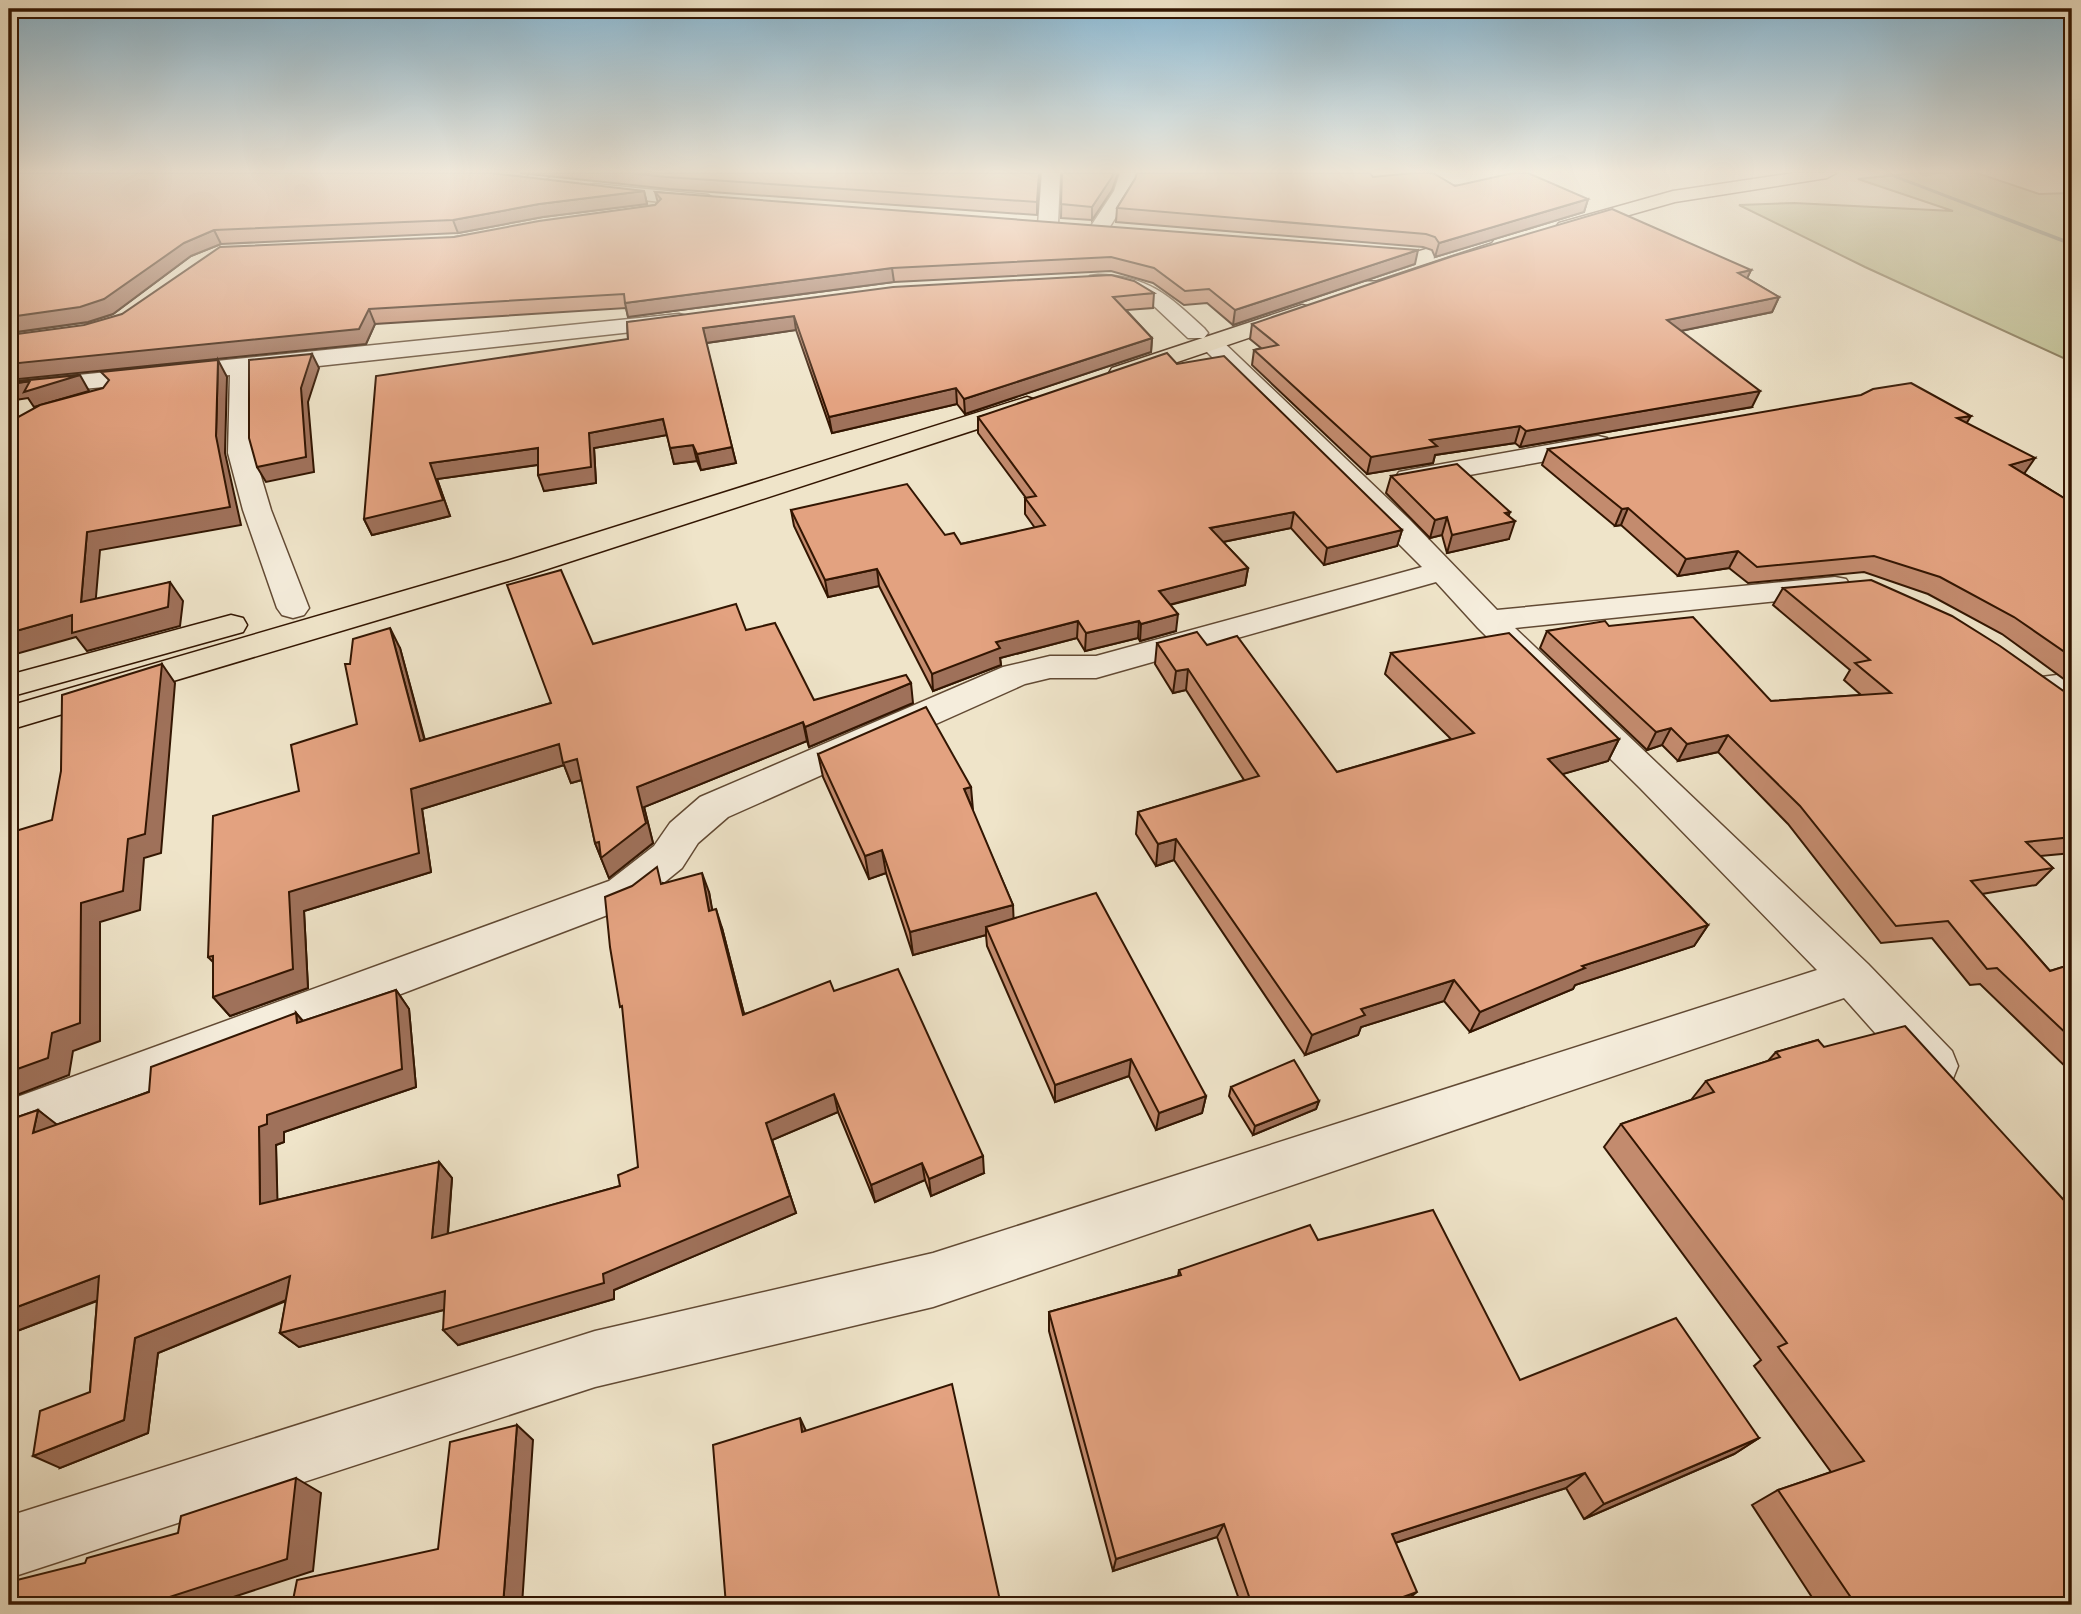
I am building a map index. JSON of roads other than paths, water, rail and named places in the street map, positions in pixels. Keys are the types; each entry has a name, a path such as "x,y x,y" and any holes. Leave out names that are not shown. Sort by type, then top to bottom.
{"main road":[{"path":"1459,248 1423,256 1351,289 1477,248"},
{"path":"1094,374 1326,298"},
{"path":"9,686 655,507 1050,388 915,443 534,562 9,718"}],"street":[{"path":"1370,251 1423,256"},
{"path":"1070,282 1133,282 1151,291 1204,338 1399,525 1489,621 1653,779 1852,978 1957,1089"},
{"path":"9,389 605,330 701,318"},
{"path":"242,367 241,453 257,510 272,614"},
{"path":"68,408 183,373"},
{"path":"1358,487 1619,441"},
{"path":"9,1122 624,891 668,857 684,833 714,807 1015,676 1050,667 1096,667 1441,571"},
{"path":"1489,621 1812,587 1864,584"},
{"path":"9,1547 595,1359 933,1280 1852,978"}]}
